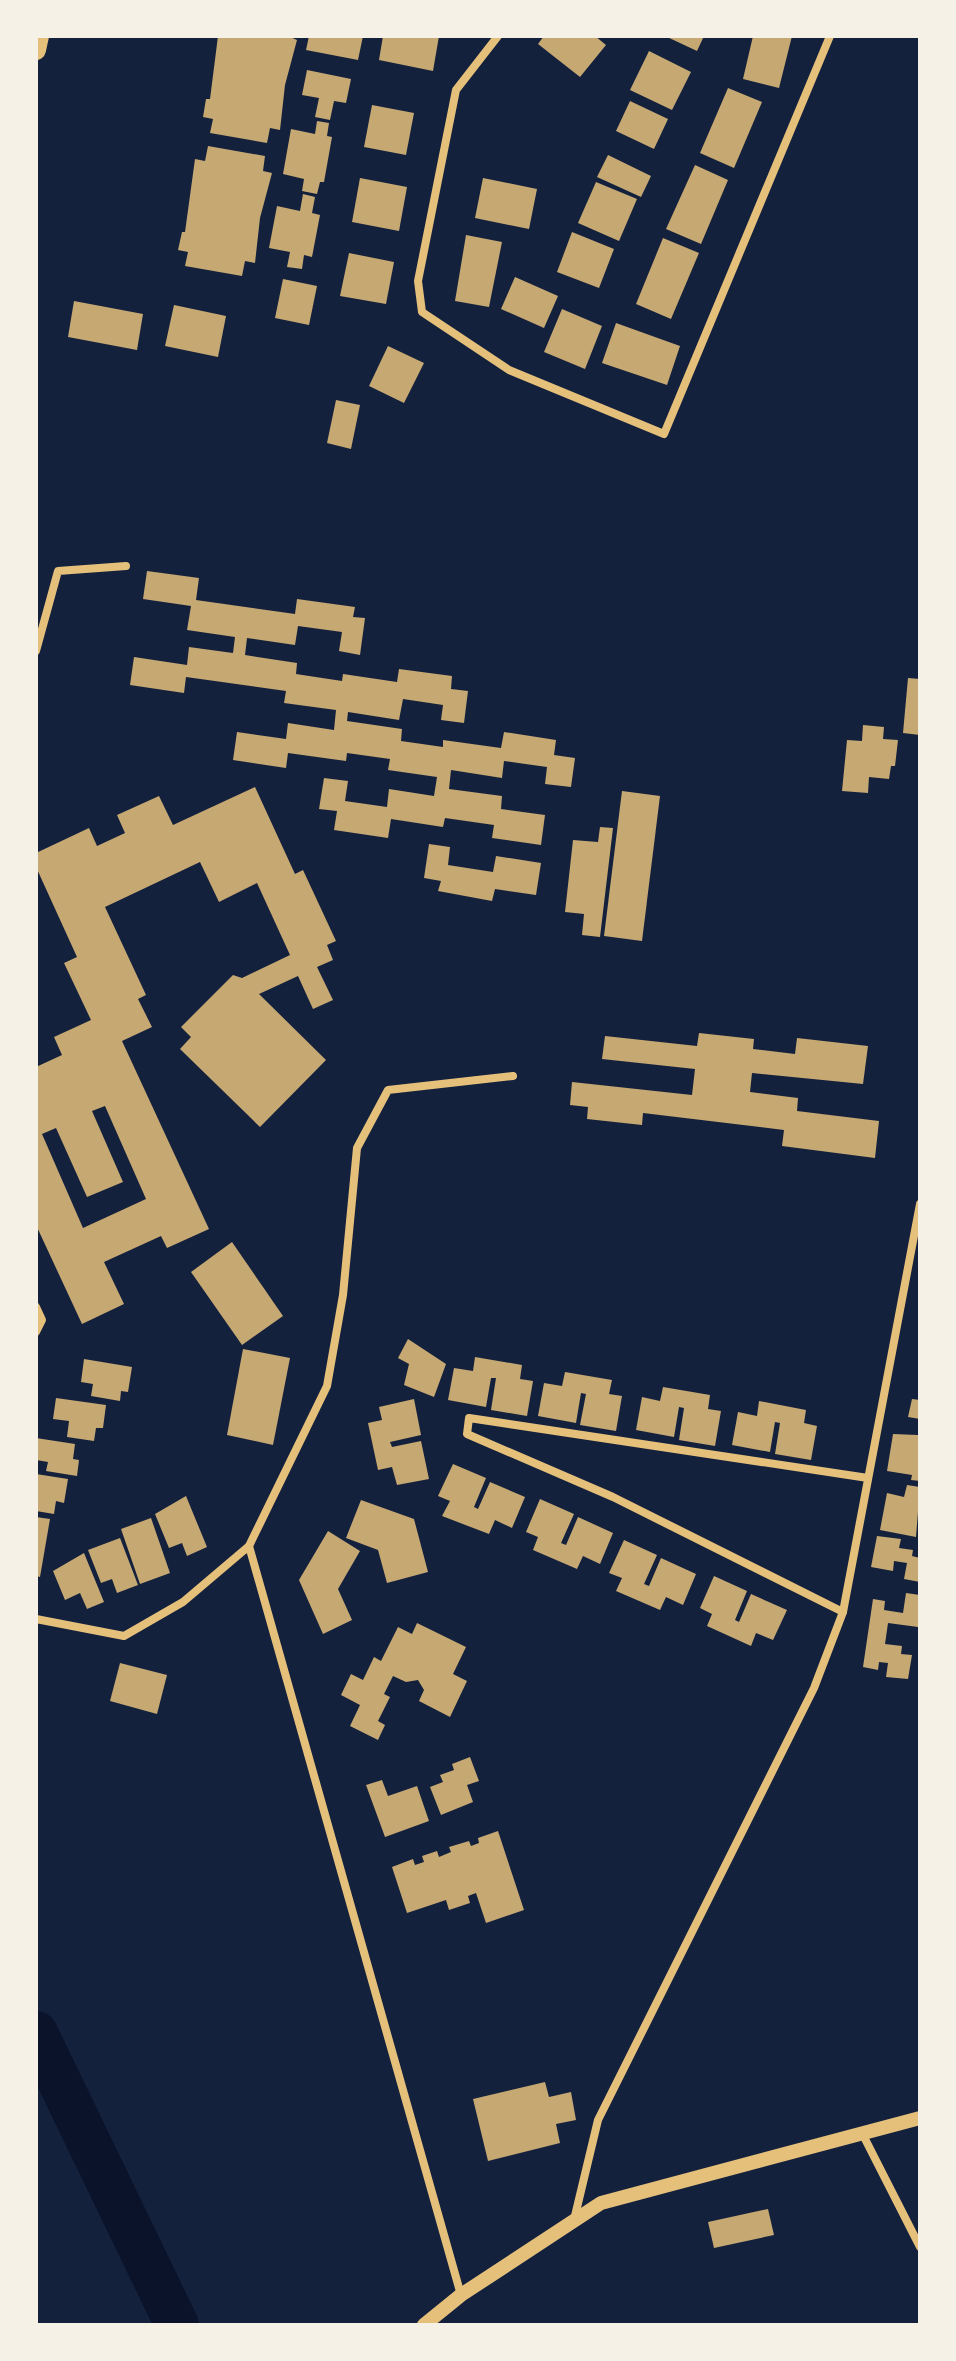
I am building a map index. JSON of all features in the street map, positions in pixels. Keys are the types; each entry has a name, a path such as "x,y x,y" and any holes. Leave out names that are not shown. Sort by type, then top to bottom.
{"highway":[{"path":"36,50 39,36"}],"street":[{"path":"498,36 456,90 418,281 422,312 509,370 664,434 830,36"},
{"path":"36,651 58,571 126,566"},
{"path":"36,1619 124,1636 183,1602 249,1546 327,1386 343,1295 357,1148 388,1090 513,1076"},
{"path":"574,2220 598,2120 814,1688 843,1612 916,1252 920,1204"},
{"path":"36,1307 42,1320 36,1332"},
{"path":"843,1612 613,1497 467,1434 469,1418 868,1478"},
{"path":"249,1546 461,2295"},
{"path":"424,2325 461,2295 601,2203 861,2130 920,2118"},
{"path":"861,2130 920,2247"}],"building":[{"path":"218,36 288,36 297,40 285,85 280,130 270,128 267,143 210,133 213,119 203,117 206,99 210,99"},
{"path":"309,36 363,36 358,60 306,50"},
{"path":"383,36 439,36 433,71 379,60"},
{"path":"544,36 595,36 606,45 580,77 538,44"},
{"path":"665,36 704,36 697,51"},
{"path":"753,36 792,36 779,88 743,79"},
{"path":"649,51 691,72 672,110 630,90"},
{"path":"307,70 351,79 346,103 334,101 330,120 315,117 319,98 302,95"},
{"path":"728,88 762,102 734,168 700,153"},
{"path":"630,101 668,119 654,149 616,131"},
{"path":"372,105 414,113 406,155 364,147"},
{"path":"317,121 329,123 327,136 332,137 324,182 320,182 317,194 302,191 304,179 283,174 291,129 315,134"},
{"path":"208,146 265,156 263,171 272,173 260,218 255,263 245,261 242,276 185,266 188,252 178,250 182,232 185,232 195,159 205,161"},
{"path":"608,155 651,176 641,197 597,177"},
{"path":"695,165 728,180 701,244 666,229"},
{"path":"360,178 407,187 399,231 352,222"},
{"path":"483,178 537,189 529,229 475,218"},
{"path":"596,182 637,199 619,241 578,223"},
{"path":"303,194 315,197 312,213 320,215 312,257 304,255 302,269 287,267 290,252 269,248 277,206 300,211"},
{"path":"572,232 614,249 599,288 557,272"},
{"path":"466,235 502,242 489,307 455,301"},
{"path":"663,238 699,253 671,319 636,304"},
{"path":"349,253 394,262 386,304 340,296"},
{"path":"515,277 558,296 544,328 501,309"},
{"path":"283,279 317,286 309,325 275,318"},
{"path":"74,301 143,314 137,350 68,337"},
{"path":"174,305 226,316 218,357 165,346"},
{"path":"562,309 602,326 585,369 544,352"},
{"path":"616,323 680,346 667,385 602,363"},
{"path":"388,346 424,363 404,403 369,386"},
{"path":"336,400 360,405 351,449 327,443"},
{"path":"147,571 199,578 196,600 295,614 297,599 355,607 353,617 365,618 360,655 339,651 342,632 298,626 295,645 247,638 245,655 297,663 296,674 342,681 343,674 397,682 399,669 452,676 451,689 468,691 464,723 441,720 443,705 403,699 399,720 348,712 347,721 402,729 401,741 443,747 443,740 501,748 504,732 556,740 554,755 575,758 571,787 545,784 547,767 504,761 502,778 451,770 449,789 502,796 501,809 545,815 541,845 492,838 494,825 445,818 443,827 391,819 388,838 334,830 337,811 319,809 324,778 348,781 345,801 387,807 389,789 434,796 437,777 388,770 390,759 347,753 346,761 288,753 286,768 233,760 237,732 286,739 288,723 334,730 336,710 284,703 286,691 186,677 184,693 130,685 134,657 187,665 189,647 233,653 235,637 187,630 191,606 143,599"},
{"path":"908,678 920,679 920,735 903,733"},
{"path":"863,725 884,727 883,739 898,740 895,766 891,766 889,779 869,777 868,793 842,791 847,740 862,741"},
{"path":"255,787 295,874 303,870 336,941 327,945 333,960 317,967 333,1000 313,1009 298,976 259,994 326,1060 260,1127 180,1049 191,1037 181,1027 233,975 242,978 290,955 257,883 219,902 200,862 105,907 146,995 138,999 152,1027 122,1041 209,1229 167,1248 161,1236 104,1262 124,1304 82,1324 36,1225 36,1067 62,1055 54,1037 91,1020 64,963 77,957 36,867 36,853 89,828 97,846 125,833 117,815 159,796 173,825","holes":["105,1106 146,1199 83,1228 42,1134 56,1128 87,1197 123,1182 92,1111"]},
{"path":"622,791 660,796 642,941 604,936"},
{"path":"600,827 613,828 600,937 582,935 584,914 565,912 573,840 598,842"},
{"path":"429,844 450,847 448,865 493,872 496,856 541,863 536,895 495,889 492,901 438,891 441,881 424,878"},
{"path":"699,1033 754,1039 753,1049 795,1054 797,1038 868,1046 863,1084 752,1073 750,1092 798,1098 797,1111 879,1121 875,1158 782,1146 784,1130 643,1113 642,1125 587,1119 588,1107 570,1105 572,1082 692,1095 695,1069 602,1059 605,1036 697,1046"},
{"path":"232,1242 283,1316 242,1345 191,1272"},
{"path":"408,1339 446,1364 434,1397 404,1385 409,1364 398,1358"},
{"path":"243,1349 290,1358 273,1445 227,1435"},
{"path":"475,1357 522,1365 520,1379 533,1381 527,1416 491,1410 496,1378 491,1378 486,1407 448,1400 454,1368 473,1371"},
{"path":"84,1359 132,1367 128,1392 121,1391 120,1401 91,1396 93,1384 81,1382"},
{"path":"565,1372 612,1380 609,1394 622,1396 616,1431 580,1425 586,1394 581,1393 576,1423 538,1416 544,1383 562,1386"},
{"path":"663,1387 710,1395 708,1409 721,1411 715,1446 679,1440 684,1408 679,1407 674,1437 636,1430 642,1397 660,1401"},
{"path":"56,1398 106,1405 103,1428 96,1428 94,1441 67,1437 69,1421 53,1419"},
{"path":"414,1399 421,1435 390,1442 392,1447 421,1441 429,1479 397,1485 392,1467 378,1470 368,1423 382,1420 379,1407"},
{"path":"912,1399 920,1400 920,1419 908,1417"},
{"path":"759,1401 806,1410 804,1423 817,1426 811,1460 775,1454 780,1423 775,1422 770,1452 732,1445 738,1412 757,1416"},
{"path":"893,1434 918,1435 920,1481 911,1480 912,1475 887,1471"},
{"path":"36,1438 75,1444 73,1459 79,1460 77,1476 46,1471 48,1462 36,1460"},
{"path":"453,1464 486,1478 474,1507 478,1509 490,1482 525,1497 512,1528 495,1520 489,1534 442,1516 450,1501 438,1496"},
{"path":"36,1474 68,1479 64,1503 56,1501 54,1514 36,1511"},
{"path":"907,1485 920,1487 916,1537 880,1530 887,1493 904,1497"},
{"path":"186,1496 207,1547 187,1556 182,1543 169,1548 155,1514"},
{"path":"540,1499 574,1514 561,1543 566,1545 578,1517 613,1533 600,1564 583,1556 577,1569 533,1550 538,1537 526,1532"},
{"path":"361,1500 414,1519 428,1572 387,1583 378,1550 346,1538"},
{"path":"36,1517 50,1519 40,1577 36,1576"},
{"path":"151,1518 170,1573 140,1584 121,1529"},
{"path":"328,1531 360,1551 338,1589 352,1620 323,1634 299,1580"},
{"path":"877,1536 901,1539 899,1548 913,1550 912,1556 920,1558 920,1582 904,1579 907,1563 894,1561 893,1571 871,1567"},
{"path":"120,1538 138,1585 117,1593 112,1579 101,1583 88,1550"},
{"path":"624,1540 657,1555 644,1584 649,1586 661,1558 696,1574 683,1605 666,1597 660,1610 616,1591 622,1578 609,1573"},
{"path":"84,1553 104,1602 87,1609 80,1593 65,1600 53,1571"},
{"path":"714,1576 747,1591 735,1620 739,1622 751,1594 787,1610 773,1640 756,1633 751,1646 707,1626 712,1614 700,1608"},
{"path":"906,1593 920,1595 918,1627 888,1623 885,1644 902,1646 901,1654 912,1655 908,1679 886,1677 888,1663 879,1662 878,1670 863,1667 873,1599 885,1601 884,1610 903,1613"},
{"path":"417,1623 466,1647 453,1674 467,1681 450,1717 419,1701 424,1690 418,1680 406,1682 393,1676 384,1694 390,1697 378,1721 385,1725 378,1740 350,1726 360,1705 341,1695 351,1674 363,1680 374,1657 381,1661 398,1627 412,1634"},
{"path":"120,1663 167,1675 157,1714 110,1701"},
{"path":"470,1757 479,1781 467,1785 473,1802 441,1815 430,1787 443,1782 440,1775 454,1770 452,1764"},
{"path":"382,1780 388,1796 417,1786 429,1821 385,1837 366,1785"},
{"path":"498,1831 524,1910 486,1923 476,1893 468,1896 470,1903 449,1910 446,1900 407,1913 392,1867 413,1859 415,1865 424,1862 422,1856 437,1851 439,1857 451,1852 449,1847 469,1841 471,1846 479,1843 478,1838"},
{"path":"545,2082 549,2097 571,2092 576,2120 556,2124 560,2143 488,2161 473,2099"},
{"path":"768,2209 774,2235 714,2248 708,2222"}],"waterway":[{"path":"36,2033 177,2325"}]}
